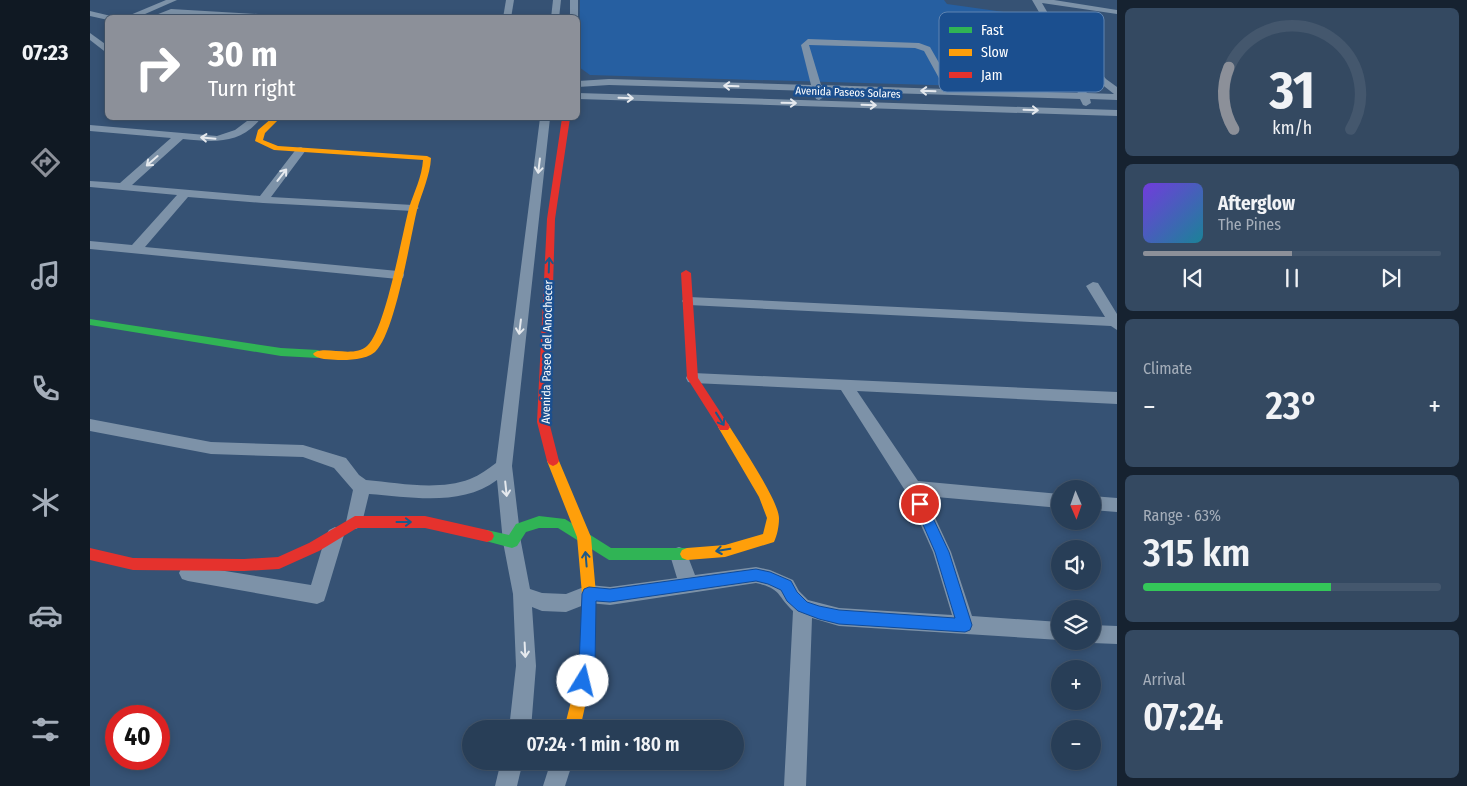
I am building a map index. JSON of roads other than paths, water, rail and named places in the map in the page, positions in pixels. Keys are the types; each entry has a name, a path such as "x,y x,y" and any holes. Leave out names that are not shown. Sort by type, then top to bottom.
{"street":[{"path":"135,15 173,0"},
{"path":"508,15 510,0"},
{"path":"555,15 557,0"},
{"path":"574,0 574,15"},
{"path":"1038,0 1117,12"},
{"path":"1038,0 1044,12"},
{"path":"160,15 171,11 240,15"},
{"path":"90,13 105,17"},
{"path":"90,36 105,48"},
{"path":"820,104 805,45 808,42 916,45 927,49 939,70"},
{"name":"Avenida Paseos Solares","path":"580,76 609,82"},
{"name":"Avenida Paseos Solares","path":"580,84 609,82 939,92"},
{"path":"751,86 753,103"},
{"path":"1104,87 1117,92"},
{"name":"Avenida Paseos Solares","path":"951,92 1117,97"},
{"path":"1087,92 1085,102 1089,108 1104,113"},
{"name":"Avenida Paseos Solares","path":"580,96 1117,113"},
{"path":"90,128 218,139 246,129 254,120"},
{"path":"90,322 281,352 356,356 371,349 379,340 398,275 413,208 427,158 277,148 259,141 261,132 274,120"},
{"name":"Avenida Paseo del Anochecer","path":"521,720 526,666 522,594 512,542 504,466 545,120"},
{"name":"Avenida Paseo del Anochecer","path":"566,120 551,219 543,422 555,468 584,537 589,594 587,666 574,720"},
{"path":"124,186 180,136"},
{"path":"263,200 301,150"},
{"path":"90,184 263,200 413,208"},
{"path":"136,249 186,192"},
{"path":"90,245 398,275"},
{"path":"133,564 244,565 279,563 335,535 355,522 425,522 512,542 521,528 539,522 560,523 609,554 679,555 725,551 770,538 773,518 765,496 742,454 693,378 686,273"},
{"path":"1093,286 1116,323"},
{"path":"689,301 1116,323"},
{"path":"693,378 1117,398"},
{"path":"845,386 913,488 942,552 965,625"},
{"path":"90,425 211,448 303,451 340,463 362,488 434,491 464,488 485,480 504,466"},
{"path":"355,522 362,488"},
{"path":"913,488 1051,500"},
{"path":"1101,504 1117,505"},
{"path":"90,554 133,564 317,595 335,535"},
{"path":"679,555 689,586"},
{"path":"522,594 542,602 566,603 589,594 610,596 756,575 770,578 786,586 792,597 803,607 839,617 1051,631"},
{"path":"795,786 803,607"},
{"path":"1101,634 1117,635"},
{"path":"506,786 510,770"},
{"path":"554,786 559,770"}]}
